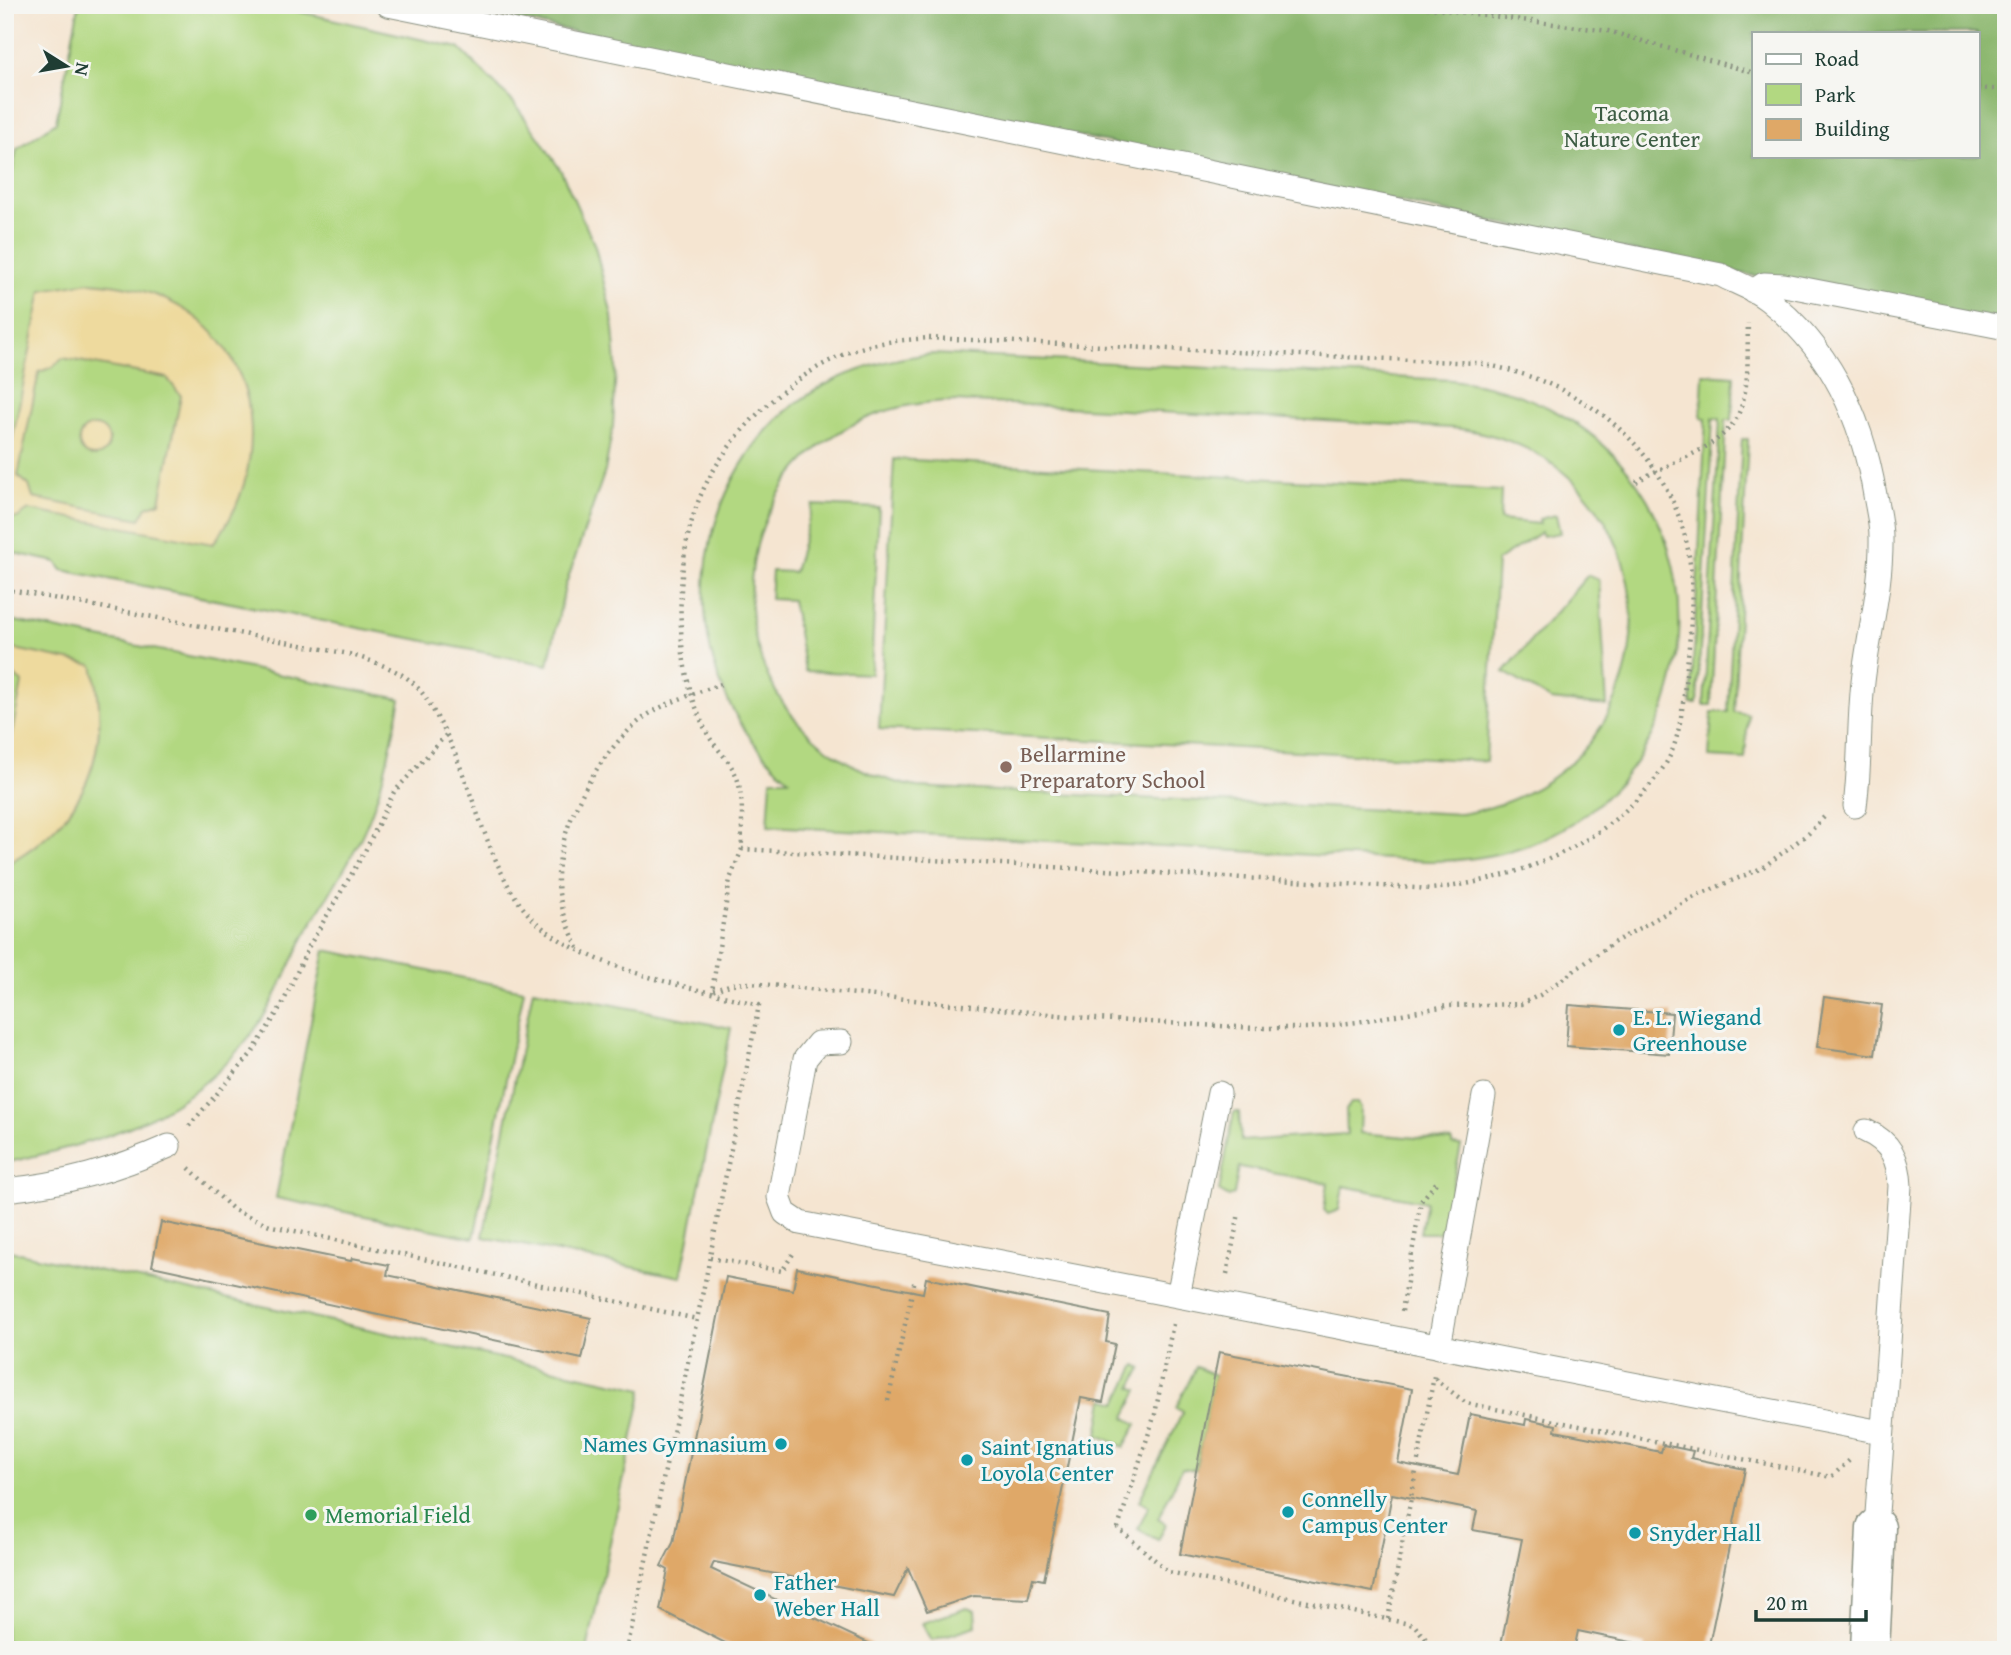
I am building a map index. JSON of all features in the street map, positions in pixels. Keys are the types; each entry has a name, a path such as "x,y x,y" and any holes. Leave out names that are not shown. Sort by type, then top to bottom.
{"street":[{"path":"1870,1650 1876,1528"}],"lane":[{"path":"388,5 1721,275 1765,297 1799,327 1824,357 1846,394 1862,434 1872,478 1881,535 1879,579 1864,676 1855,806"},
{"path":"1753,291 1764,284 1784,285 2006,328"},
{"path":"841,1042 818,1043 805,1059 779,1197 781,1206 792,1219 813,1226 1881,1433"},
{"path":"1178,1296 1219,1093"},
{"path":"1439,1347 1484,1096"},
{"path":"1866,1131 1880,1137 1892,1152 1899,1166 1900,1186 1876,1528"},
{"path":"5,1190 38,1186 116,1169 169,1146"}],"path":[{"path":"1406,5 1608,31 1752,72"},
{"path":"1980,89 2006,90"},
{"path":"1636,482 1715,441 1731,428 1741,408 1753,291"},
{"path":"712,991 730,879 742,849 739,784 729,763 706,732 683,656 681,596 688,537 707,482 742,433 778,395 818,368 859,348 893,341 929,338 1477,363 1507,368 1551,384 1597,407 1636,444 1654,471 1678,519 1688,555 1690,578 1688,654 1683,706 1664,767 1629,807 1598,833 1561,855 1513,873 1432,889 742,849"},
{"path":"5,589 349,654 387,667 413,683 446,734 472,793 500,871 515,897 535,921 578,948 619,967 759,1005 710,1258 627,1650"},
{"path":"578,948 565,918 557,878 561,846 570,818 597,771 642,719 720,684"},
{"path":"446,734 394,792 364,853 309,946 282,1005 252,1053 209,1105 169,1146 192,1173 234,1210 272,1226 697,1319"},
{"path":"712,991 732,984 751,983 1096,1019 1255,1028 1357,1022 1447,1006 1521,1004 1540,995 1614,943 1698,895 1762,868 1809,833 1858,782"},
{"path":"1396,1339 1421,1201"},
{"path":"1222,1305 1239,1213"},
{"path":"710,1258 782,1270 793,1254 806,1256"},
{"path":"902,1276 915,1279 923,1276"},
{"path":"888,1401 915,1279"},
{"path":"1178,1296 1155,1414 1118,1528 1169,1572 1414,1625 1435,1650"},
{"path":"1161,1322 1184,1328"},
{"path":"1388,1619 1439,1347"},
{"path":"1423,1376 1434,1378 1466,1403 1831,1477 1881,1433"}],"green space":[{"path":"79,5 270,5 459,48 514,103 540,139 561,171 595,246 612,316 616,365 613,426 605,471 565,587 548,665 62,570 56,562 5,551 5,208 17,149 56,122"},
{"name":"Tacoma Nature Center","path":"446,5 2006,5 2006,328"},
{"path":"933,354 1451,380 1556,411 1628,471 1669,550 1679,636 1659,721 1610,793 1532,843 1427,861 768,826 771,779 789,779 755,744 730,703 713,660 705,614 706,568 716,522 734,478 761,437 778,419 817,389 839,378 885,362","holes":["954,401 1452,428 1529,450 1585,493 1619,551 1632,616 1622,681 1591,741 1537,787 1461,814 917,787 839,757 786,707 757,645 751,578 769,512 809,456 871,417"]},
{"path":"1703,374 1734,376 1732,420 1726,420 1711,705 1704,705 1720,419 1713,418 1697,704 1691,704 1706,419 1701,418"},
{"path":"1742,439 1748,439 1734,712 1748,714 1745,759 1709,757 1712,712 1728,712"},
{"path":"894,459 1501,491 1500,520 1540,524 1539,519 1556,515 1560,533 1543,536 1541,532 1497,561 1486,761 879,729"},
{"path":"813,505 879,508 871,674 805,671 792,600 770,599 772,571 794,572"},
{"path":"1588,575 1599,579 1607,706 1551,700 1504,672"},
{"path":"5,619 401,699 380,788 363,834 260,1022 228,1062 201,1086 172,1106 142,1121 77,1145 5,1163"},
{"path":"325,950 524,990 474,1238 276,1198"},
{"path":"533,989 731,1028 681,1277 483,1237"},
{"path":"1351,1103 1357,1103 1361,1108 1360,1133 1452,1141 1452,1145 1461,1146 1444,1226 1438,1233 1420,1233 1426,1202 1343,1186 1339,1210 1328,1214 1324,1210 1328,1183 1239,1167 1234,1194 1229,1197 1219,1191 1234,1112 1239,1112 1241,1141 1347,1134 1346,1110"},
{"name":"Memorial Field","path":"5,1250 643,1389 587,1650 43,1650 5,1641"},
{"path":"1136,1365 1142,1368 1132,1387 1138,1390 1125,1417 1137,1424 1124,1447 1098,1435 1104,1399 1117,1403"},
{"path":"1196,1367 1215,1375 1196,1470 1182,1468 1158,1519 1166,1524 1158,1540 1138,1529 1149,1506 1139,1501 1183,1412 1176,1408"},
{"path":"967,1608 975,1611 976,1626 932,1640 922,1623"}],"sand":[{"path":"89,282 125,286 147,292 180,307 208,328 229,355 243,385 250,417 250,451 244,484 231,515 213,544 29,510 17,518 5,518 5,476 42,290","holes":["63,358 167,378 181,396 160,502 147,507 140,519 33,498 29,485 18,476 39,372 53,367"]},
{"path":"94,426 105,430 109,441 105,452 94,456 83,452 79,441 83,430"},
{"path":"5,647 93,665 99,727 95,755 86,782 73,806 55,828 33,847 5,865 5,767 22,683 11,671 9,658 5,657"}],"building":[{"path":"1824,997 1882,1005 1875,1055 1817,1047"},
{"name":"E. L. Wiegand Greenhouse","path":"1569,1005 1672,1013 1669,1054 1566,1046"},
{"path":"161,1222 351,1261 352,1258 389,1265 387,1275 591,1318 582,1359 152,1266"},
{"path":"797,1268 923,1293 926,1278 1110,1315 1106,1342 1115,1344 1103,1402 1081,1398 1044,1580 1033,1578 1028,1599 974,1596 927,1611 908,1568 894,1597 714,1562 711,1569 883,1650 739,1650 660,1610 668,1570 661,1566 673,1543 726,1277 793,1290"},
{"path":"1219,1352 1412,1389 1398,1463 1458,1475 1470,1414 1525,1425 1526,1419 1556,1425 1555,1431 1661,1452 1663,1445 1693,1451 1691,1458 1745,1469 1708,1650 1644,1650 1645,1645 1578,1631 1574,1650 1500,1650 1522,1539 1473,1530 1477,1511 1392,1494 1373,1592 1180,1554"}],"place":[{"name":"Bellarmine Preparatory School","path":"1006,767"},
{"name":"E. L. Wiegand Greenhouse","path":"1619,1030"},
{"name":"Names Gymnasium","path":"781,1444"},
{"name":"Saint Ignatius Loyola Center","path":"967,1460"},
{"name":"Connelly Campus Center","path":"1288,1512"},
{"name":"Memorial Field","path":"311,1515"},
{"name":"Snyder Hall","path":"1635,1533"},
{"name":"Father Weber Hall","path":"760,1595"}]}
